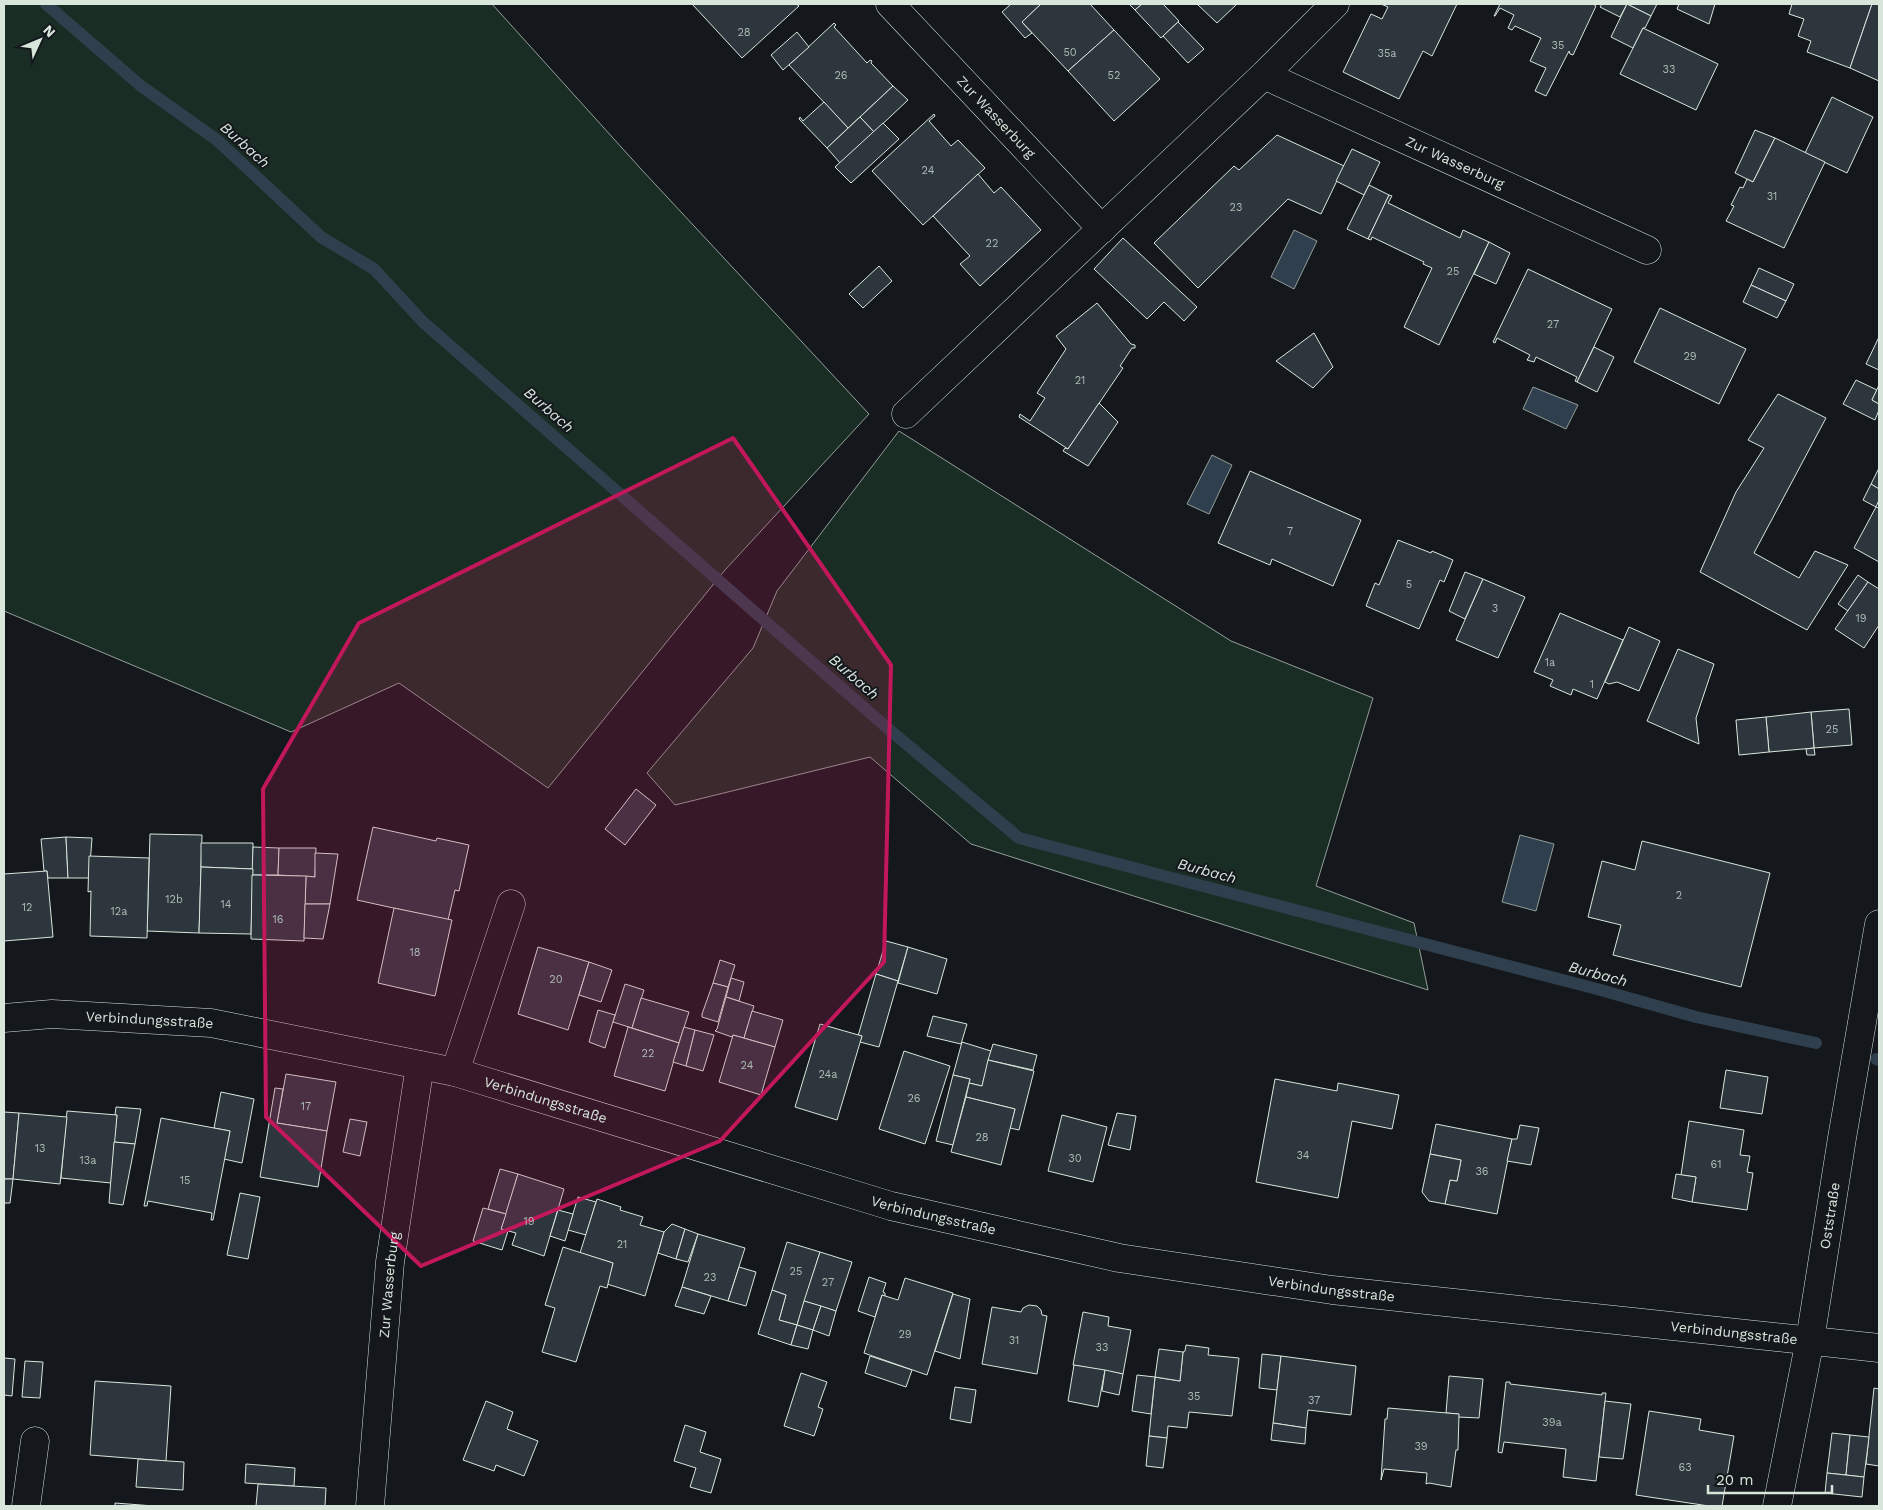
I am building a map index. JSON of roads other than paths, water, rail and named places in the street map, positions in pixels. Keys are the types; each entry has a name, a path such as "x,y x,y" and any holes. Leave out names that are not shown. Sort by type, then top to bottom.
{"street":[{"name":"Zur Wasserburg","path":"890,4 1102,229"},
{"path":"906,414 1264,75 1335,4"},
{"name":"Zur Wasserburg","path":"1264,75 1647,250"},
{"path":"455,1072 511,904"},
{"name":"Oststraße","path":"1777,1506 1810,1340 1879,924"},
{"name":"Verbindungsstraße","path":"4,1018 52,1014 212,1023 455,1072 891,1206 1119,1258 1332,1290 1879,1348"},
{"name":"Zur Wasserburg","path":"370,1506 390,1262 420,1065"},
{"path":"26,1506 35,1441"}],"water":[{"path":"1294,230 1317,241 1294,289 1271,277"},
{"path":"1533,387 1578,405 1566,429 1523,409"},
{"path":"1212,455 1232,465 1209,514 1187,504"},
{"path":"1520,835 1554,844 1536,911 1502,902"}],"waterway":[{"name":"Burbach","path":"46,4 141,86 217,140 321,237 374,269 423,322 892,732 1019,838 1597,989 1696,1017 1816,1043"}]}
